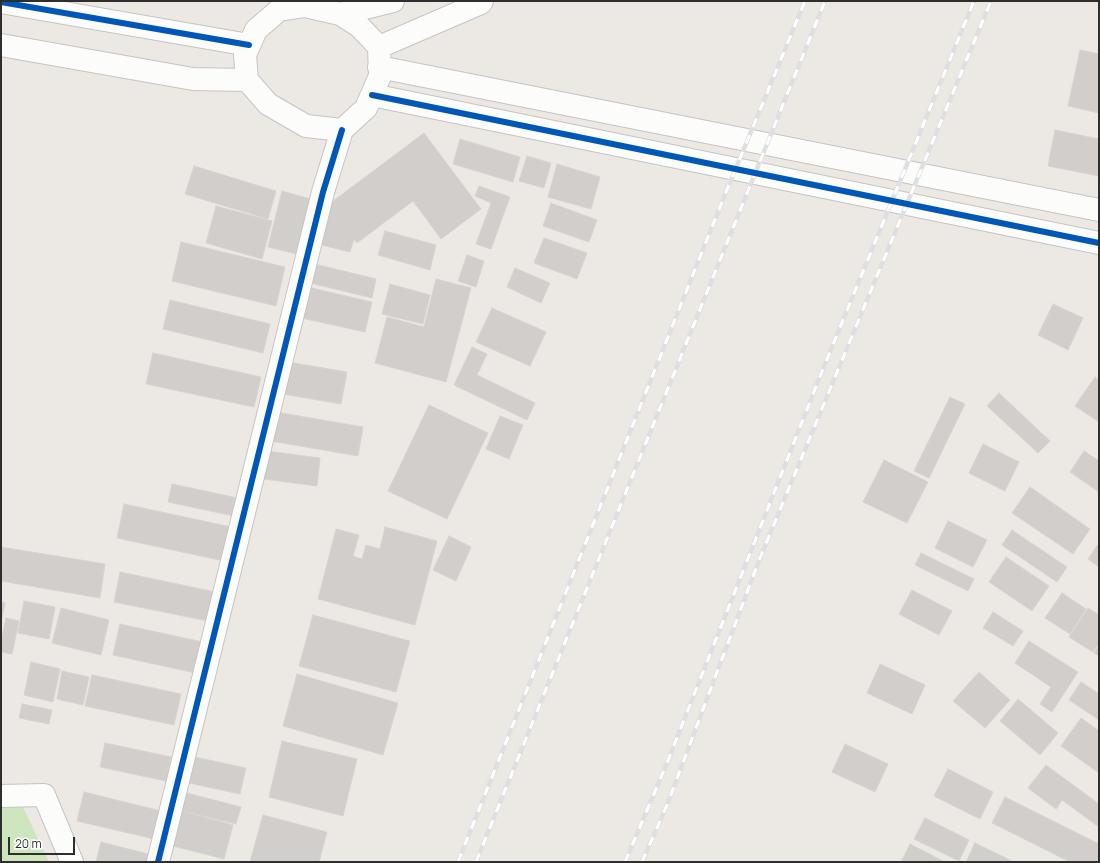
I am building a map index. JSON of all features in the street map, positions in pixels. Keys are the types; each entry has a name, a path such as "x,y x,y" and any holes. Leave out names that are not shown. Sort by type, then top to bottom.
{"street":[{"path":"340,14 393,1"},
{"path":"379,57 482,1"},
{"path":"1,2 249,45"},
{"path":"158,862 323,192 342,130 366,108 380,76 379,57 359,26 340,14 305,6 279,10 256,30 249,45 245,55 247,80 268,104 306,126 342,130"},
{"path":"1,45 193,79 247,80"},
{"path":"379,57 1099,210"},
{"path":"372,95 1099,243"},
{"path":"1,796 44,795 72,862"}],"green space":[{"path":"1,806 23,807 49,862 1,862"}],"building":[{"path":"1080,50 1099,54 1099,113 1068,106"},
{"path":"1055,130 1099,139 1099,176 1048,166"},
{"path":"424,133 481,209 441,239 413,201 357,243 354,239 350,252 318,244 328,205"},
{"path":"460,139 520,157 513,182 453,164"},
{"path":"527,156 551,163 544,188 519,181"},
{"path":"557,164 600,177 591,209 548,197"},
{"path":"194,166 276,191 268,219 185,194"},
{"path":"479,186 510,197 491,249 476,244 491,203 475,196"},
{"path":"282,191 314,200 301,255 268,247"},
{"path":"551,203 597,220 589,242 543,226"},
{"path":"216,206 272,221 262,259 206,243"},
{"path":"385,231 436,245 430,270 378,255"},
{"path":"544,238 587,253 577,279 534,263"},
{"path":"181,242 285,267 276,306 172,281"},
{"path":"467,255 484,261 476,287 458,281"},
{"path":"311,263 376,279 372,298 306,282"},
{"path":"515,268 550,283 541,303 507,287"},
{"path":"436,279 471,288 446,382 375,363 387,317 424,327"},
{"path":"390,284 430,295 423,324 382,314"},
{"path":"303,286 372,302 365,332 297,317"},
{"path":"170,300 270,324 263,353 163,329"},
{"path":"1053,304 1083,318 1068,350 1038,335"},
{"path":"492,308 546,332 530,366 476,342"},
{"path":"472,347 487,354 477,375 535,403 527,420 454,385"},
{"path":"153,353 261,377 254,407 146,384"},
{"path":"288,362 347,372 341,404 283,394"},
{"path":"1095,377 1099,380 1099,422 1075,406"},
{"path":"999,393 1050,441 1038,453 987,406"},
{"path":"950,397 965,404 929,478 914,471"},
{"path":"429,405 488,433 447,519 388,491"},
{"path":"276,412 363,427 358,456 271,441"},
{"path":"500,416 523,425 509,459 486,449"},
{"path":"983,444 1019,462 1005,491 969,473"},
{"path":"267,451 320,458 317,486 263,479"},
{"path":"1084,451 1099,461 1099,492 1070,472"},
{"path":"884,460 928,482 907,523 863,502"},
{"path":"172,484 238,498 234,516 168,502"},
{"path":"1030,487 1090,529 1073,554 1012,513"},
{"path":"124,504 231,527 224,561 117,538"},
{"path":"948,521 987,540 973,567 935,548"},
{"path":"385,527 437,541 415,625 318,599 336,529 359,535 353,556 362,559 366,545 380,549"},
{"path":"1012,530 1067,567 1057,582 1002,545"},
{"path":"449,536 471,547 456,581 433,570"},
{"path":"1099,543 1099,567 1088,559"},
{"path":"1,547 105,564 100,598 1,581"},
{"path":"921,553 974,579 968,591 915,565"},
{"path":"1006,557 1049,586 1032,611 989,582"},
{"path":"120,572 220,593 213,622 114,602"},
{"path":"912,590 952,611 939,635 899,614"},
{"path":"1062,593 1086,609 1070,634 1045,618"},
{"path":"24,601 55,607 49,639 18,633"},
{"path":"1,602 5,603 1,623"},
{"path":"61,608 109,620 101,655 52,643"},
{"path":"1088,608 1099,615 1099,643 1093,652 1069,637"},
{"path":"993,612 1023,631 1013,646 983,628"},
{"path":"313,615 410,641 396,692 299,666"},
{"path":"6,618 19,621 12,654 1,652 1,641"},
{"path":"120,624 207,643 200,674 113,655"},
{"path":"1029,641 1078,672 1052,712 1040,704 1051,687 1015,663"},
{"path":"1099,645 1099,656 1094,653"},
{"path":"31,662 60,669 53,702 24,695"},
{"path":"880,664 925,685 912,714 867,693"},
{"path":"62,671 89,677 83,705 57,699"},
{"path":"979,672 1010,700 985,728 953,701"},
{"path":"297,674 398,703 383,755 283,726"},
{"path":"92,675 181,694 174,725 85,706"},
{"path":"1081,682 1099,694 1099,720 1069,700"},
{"path":"1018,699 1058,733 1040,755 1000,721"},
{"path":"22,704 52,710 49,724 19,718"},
{"path":"1081,718 1099,731 1099,773 1061,746"},
{"path":"282,741 357,759 343,816 269,797"},
{"path":"105,743 171,757 166,781 100,767"},
{"path":"845,744 888,764 875,792 832,772"},
{"path":"190,756 246,768 240,794 184,782"},
{"path":"1046,765 1099,804 1099,827 1062,800 1056,809 1028,788"},
{"path":"948,769 993,792 980,819 934,796"},
{"path":"84,792 161,811 154,839 77,821"},
{"path":"183,792 241,807 236,824 178,810"},
{"path":"1005,797 1099,844 1099,862 1070,862 992,823"},
{"path":"178,810 233,825 224,859 169,845"},
{"path":"263,815 327,832 319,862 250,862"},
{"path":"925,818 969,840 959,861 914,839"},
{"path":"101,842 152,855 150,862 96,862"},
{"path":"975,843 1012,861 1012,862 966,862"},
{"path":"910,844 945,862 901,862"}],"railway":[{"path":"458,862 724,197 805,1"},
{"path":"476,862 825,1"},
{"path":"625,862 665,768 823,369 974,1"},
{"path":"642,862 667,805 760,558 991,1"}],"cycle path":[{"path":"1,2 249,45"},
{"path":"372,95 1099,243"},
{"path":"158,862 323,192 342,130"}]}
